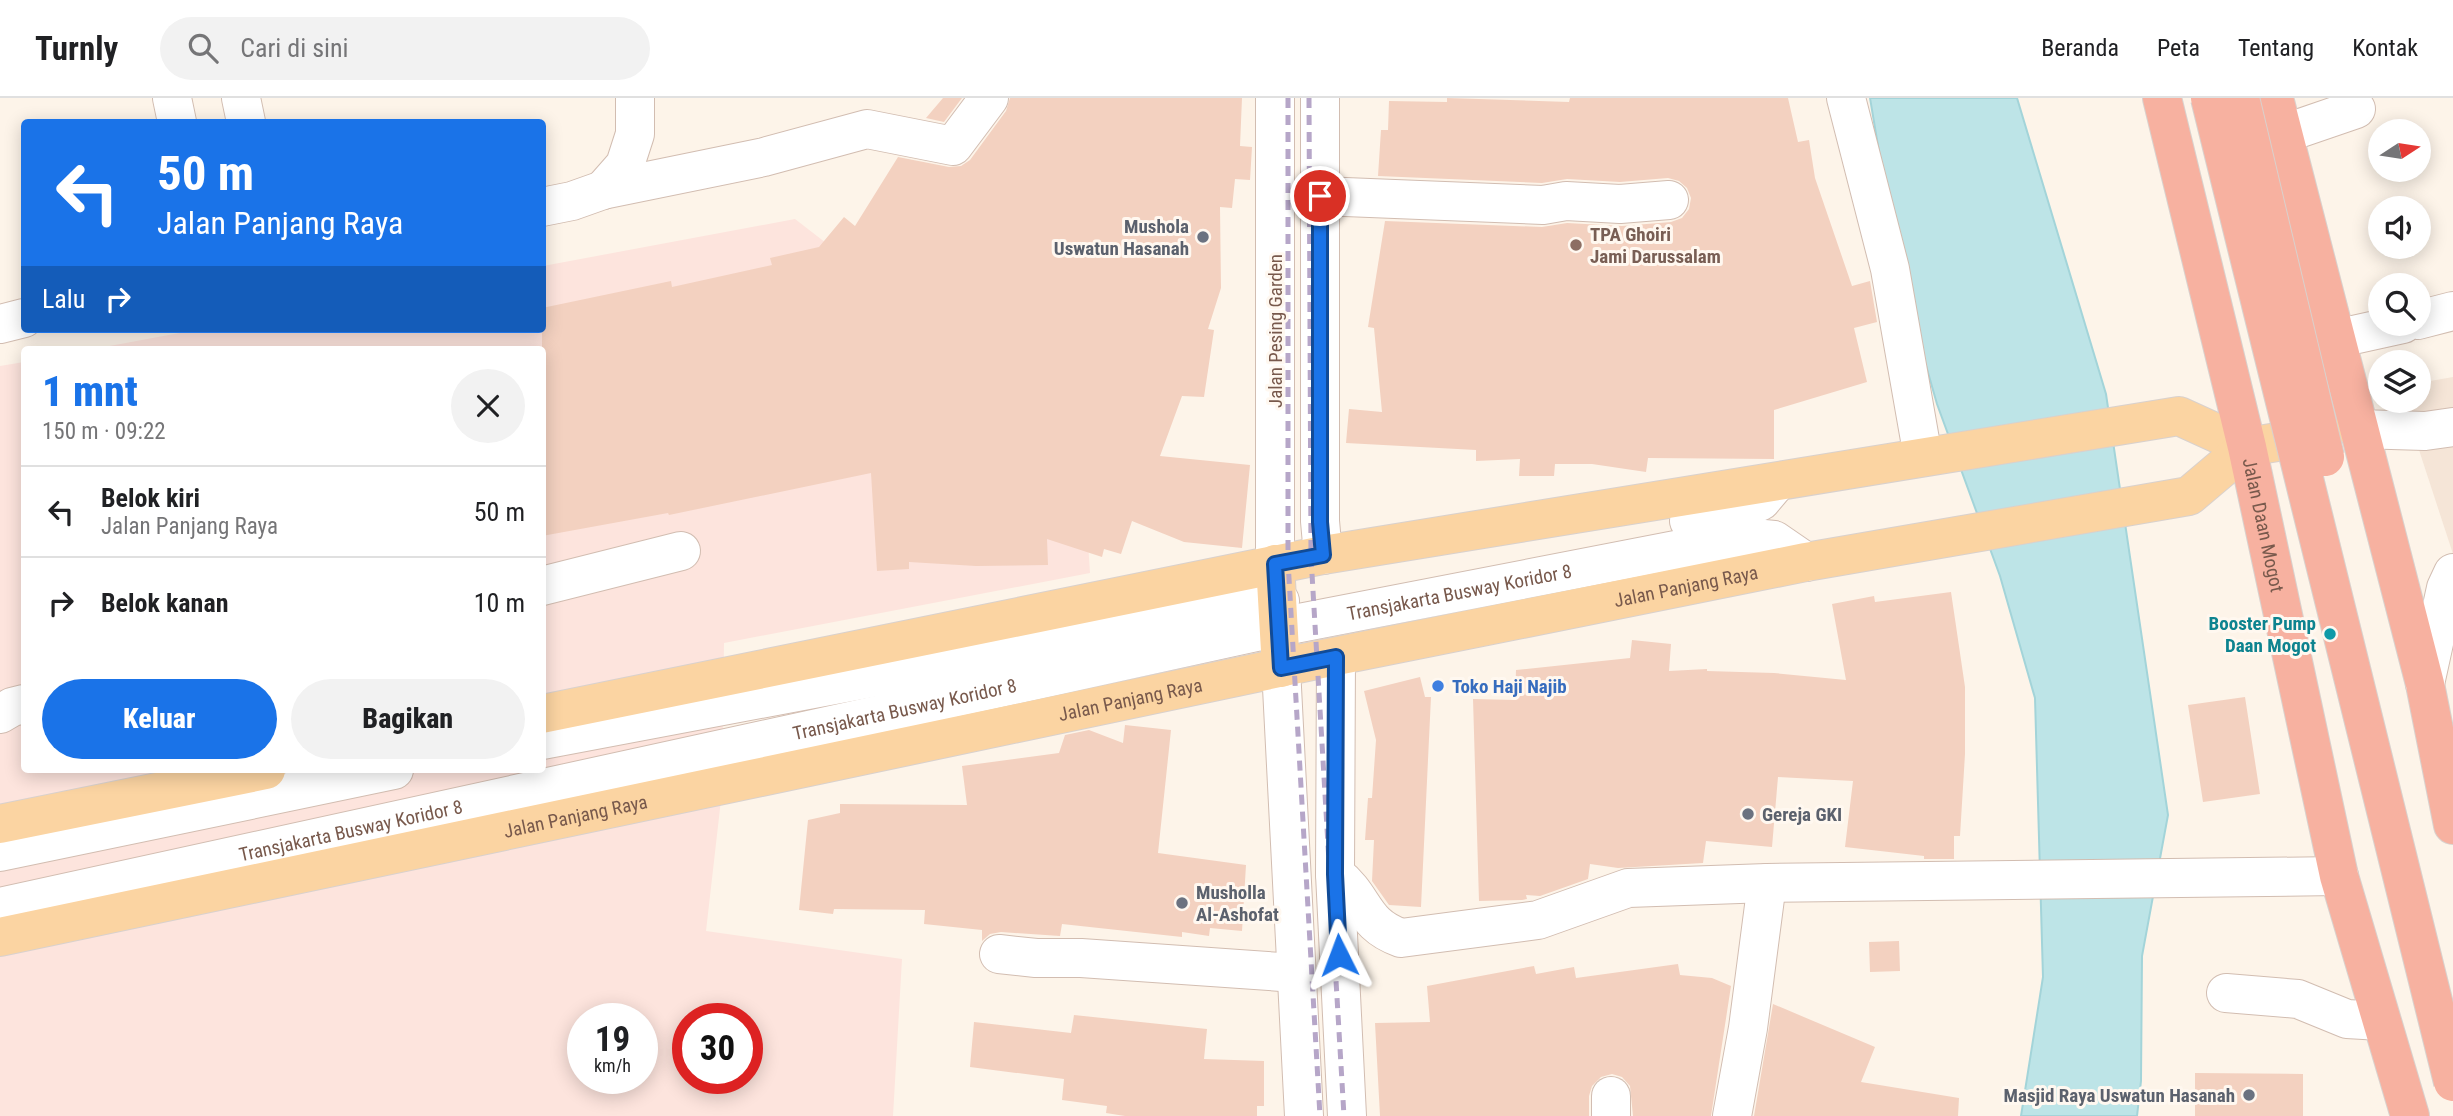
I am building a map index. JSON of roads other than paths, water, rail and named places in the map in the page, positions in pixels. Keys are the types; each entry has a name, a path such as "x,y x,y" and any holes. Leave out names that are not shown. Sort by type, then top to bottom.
{"highway":[{"name":"Jalan Daan Mogot","path":"2162,98 2247,447 2339,876 2410,1116"},
{"path":"2210,98 2453,1082"},
{"path":"2240,98 2453,995"},
{"path":"2274,98 2425,684 2453,825"},
{"path":"2267,538 2295,487 2311,469 2358,429"}],"main road":[{"path":"546,713 1323,555 2179,416 2247,447 2358,429"},
{"name":"Jalan Panjang Raya","path":"0,937 1281,668 1806,562 2189,496 2247,447"},
{"path":"1275,564 1281,668"},
{"path":"0,824 251,773"}],"street":[{"path":"172,98 176,119"},
{"path":"241,98 245,119"},
{"path":"603,190 625,165 635,134 635,98"},
{"path":"546,206 572,201 603,190 764,157 867,129 953,146 989,98"},
{"name":"Jalan Pesing Garden","path":"1275,98 1275,564"},
{"path":"1320,98 1320,522 1323,555"},
{"path":"1846,98 1891,269 1931,455"},
{"path":"2283,134 2356,109"},
{"path":"1320,196 1543,205 1566,201 1620,204 1669,200"},
{"path":"2431,317 2453,311"},
{"path":"0,324 21,319"},
{"path":"2335,339 2368,332"},
{"path":"2358,429 2425,431 2453,427"},
{"name":"Transjakarta Busway Koridor 8","path":"0,907 1735,512 1761,501 1777,482"},
{"name":"Transjakarta Busway Koridor 8","path":"546,739 1744,537 1774,540 1806,562"},
{"path":"546,585 681,551"},
{"path":"2425,684 2445,588 2453,573"},
{"path":"1336,657 1335,874 1347,1116"},
{"path":"1281,668 1304,1116"},
{"path":"0,714 21,705"},
{"path":"0,852 380,773"},
{"path":"1335,874 1351,886 1370,920 1384,932 1401,938 1538,920 1628,888 1767,883 2339,876"},
{"path":"1732,1116 1748,1028 1767,883"},
{"path":"999,954 1297,973"},
{"path":"2226,993 2298,999 2347,1019 2381,1021"}],"water":[{"path":"1870,98 2017,98 2106,394 2168,815 2142,956 2141,1081 2137,1116 2021,1116 2043,977 2035,698 2000,576 1937,404 1899,271"}],"railway":[{"path":"1288,98 1288,561 1320,1116"},
{"path":"1309,98 1311,557 1344,1116"}],"place":[{"name":"Mushola Uswatun Hasanah","path":"1203,237"},
{"name":"TPA Ghoiri Jami Darussalam","path":"1576,245"},
{"name":"Booster Pump Daan Mogot","path":"2330,634"},
{"name":"Toko Haji Najib","path":"1438,686"},
{"name":"Gereja GKI","path":"1748,814"},
{"name":"Musholla Al-Ashofat","path":"1182,903"},
{"name":"Masjid Raya Uswatun Hasanah","path":"2249,1095"}]}
